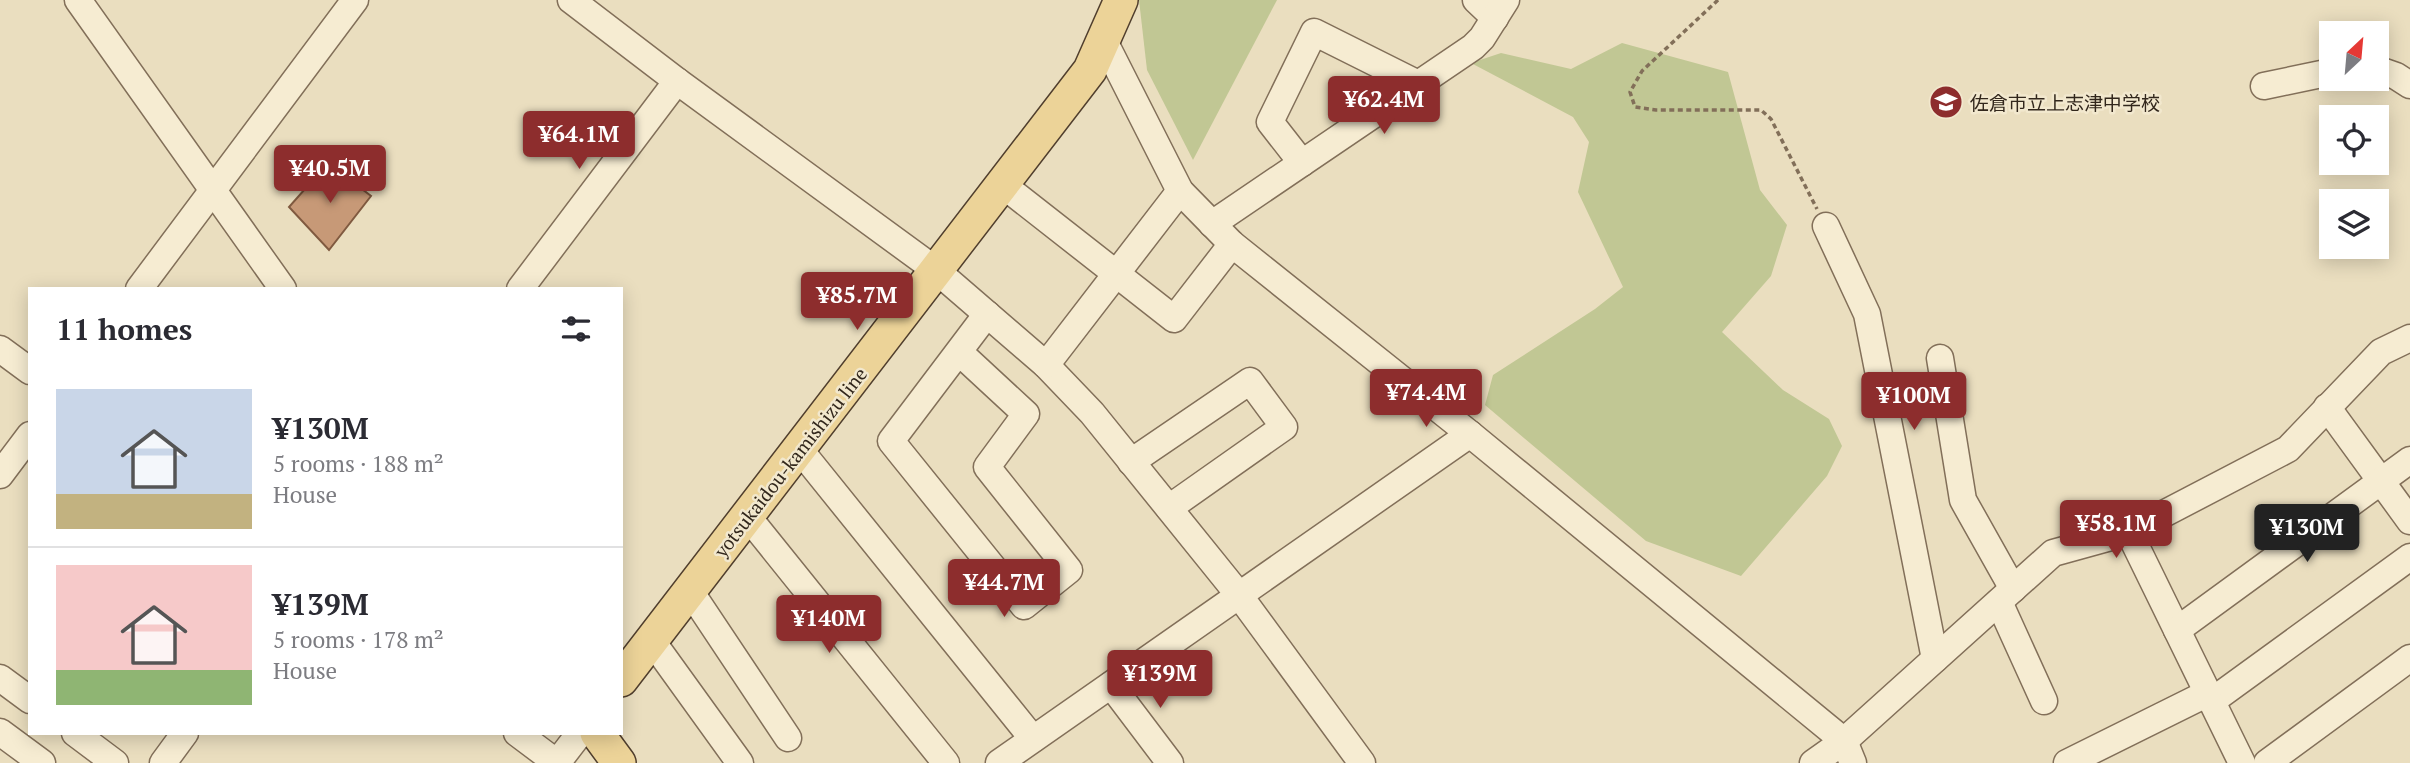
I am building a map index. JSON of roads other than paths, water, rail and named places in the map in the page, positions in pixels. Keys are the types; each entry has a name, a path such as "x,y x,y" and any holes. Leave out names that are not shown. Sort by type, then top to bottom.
{"main road":[{"name":"yotsukaidou-kamishizu line","path":"623,677 1090,70 1110,14"},
{"path":"598,735 619,763"}],"street":[{"path":"78,0 282,287"},
{"path":"140,287 355,0"},
{"path":"571,0 937,271 1046,365 1092,413 1240,595 1362,763"},
{"path":"1212,225 1473,47 1482,38 1492,6"},
{"path":"1110,14 1180,191 1212,225 1232,244 1470,434 1849,752"},
{"path":"1302,163 1270,122 1314,32 1418,84"},
{"path":"2389,74 2410,85"},
{"path":"2264,86 2319,75"},
{"path":"522,287 677,81"},
{"path":"1003,185 1174,319 1232,244"},
{"path":"1046,365 1180,191"},
{"path":"1826,226 1867,314 1936,659"},
{"path":"959,352 1026,414 987,467 1069,570 1024,606 891,441 987,314"},
{"path":"1813,763 1849,752 1936,659 2053,553 2129,532 2288,449 2381,352 2410,338"},
{"path":"0,348 28,369"},
{"path":"1940,358 1964,500 2006,595 2044,701"},
{"path":"1131,462 1250,381 1284,428 1169,508"},
{"path":"2327,407 2410,521"},
{"path":"999,763 1470,434"},
{"path":"0,475 28,438"},
{"path":"800,450 1033,739"},
{"path":"2177,630 2410,460"},
{"path":"748,517 946,763"},
{"path":"2129,532 2242,763"},
{"path":"2067,763 2210,697 2410,557"},
{"path":"690,592 788,738"},
{"path":"652,641 740,763"},
{"path":"2267,763 2410,658"},
{"path":"0,678 28,699"},
{"path":"1111,685 1170,763"},
{"path":"0,732 43,763"},
{"path":"78,735 115,763"},
{"path":"163,763 184,735"},
{"path":"520,735 557,763 578,735"}],"place":[{"name":"佐倉市立上志津中学校","path":"1946,102"}]}
